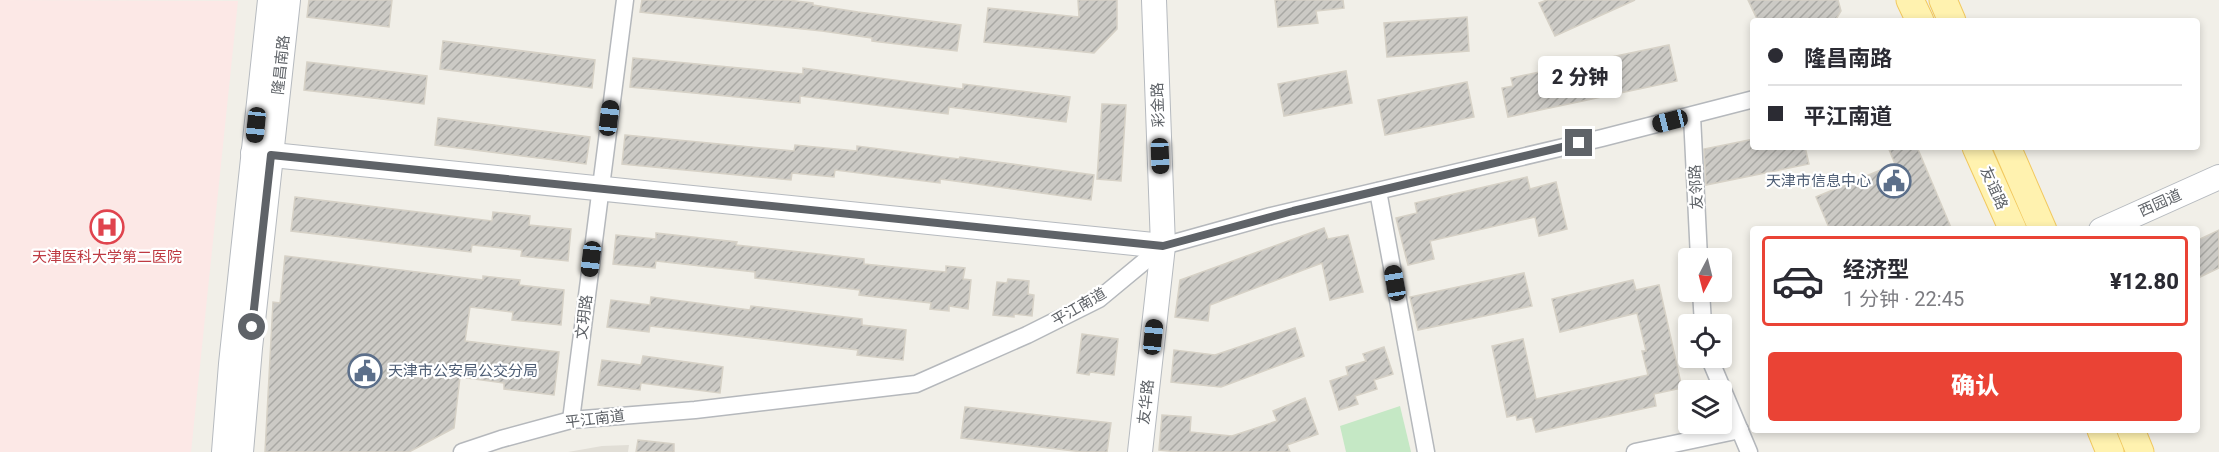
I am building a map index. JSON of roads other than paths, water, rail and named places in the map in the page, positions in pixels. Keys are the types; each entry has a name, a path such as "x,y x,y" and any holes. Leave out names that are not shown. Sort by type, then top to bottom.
{"main road":[{"path":"1910,0 1919,18"},
{"path":"1943,0 1951,18"},
{"name":"友谊路","path":"1977,150 2011,226"},
{"name":"友谊路","path":"2008,150 2041,226"},
{"path":"2102,433 2110,452"},
{"path":"2132,433 2140,452"}],"street":[{"name":"隆昌南路","path":"241,452 262,154 270,0"},
{"name":"隆昌南路","path":"224,452 225,417 262,154 288,0"},
{"name":"文玥路","path":"571,420 625,0"},
{"name":"彩金路","path":"1154,0 1163,246"},
{"name":"平江南道","path":"462,452 571,420 695,410 916,384 1017,340 1099,299 1163,246 1750,100"},
{"name":"友邻路","path":"1692,116 1699,248"},
{"path":"262,154 1163,246"},
{"name":"西园道","path":"2110,226 2219,177"},
{"path":"1378,191 1426,452"},
{"name":"西园道","path":"2143,226 2219,192"},
{"name":"友华路","path":"1140,452 1163,246"},
{"path":"1714,368 1749,452"},
{"path":"1635,452 1740,430"}],"place":[{"name":"天津市信息中心","path":"1894,181"},
{"name":"天津医科大学第二医院","path":"107,227"},
{"name":"天津市公安局公交分局","path":"365,371"}]}
